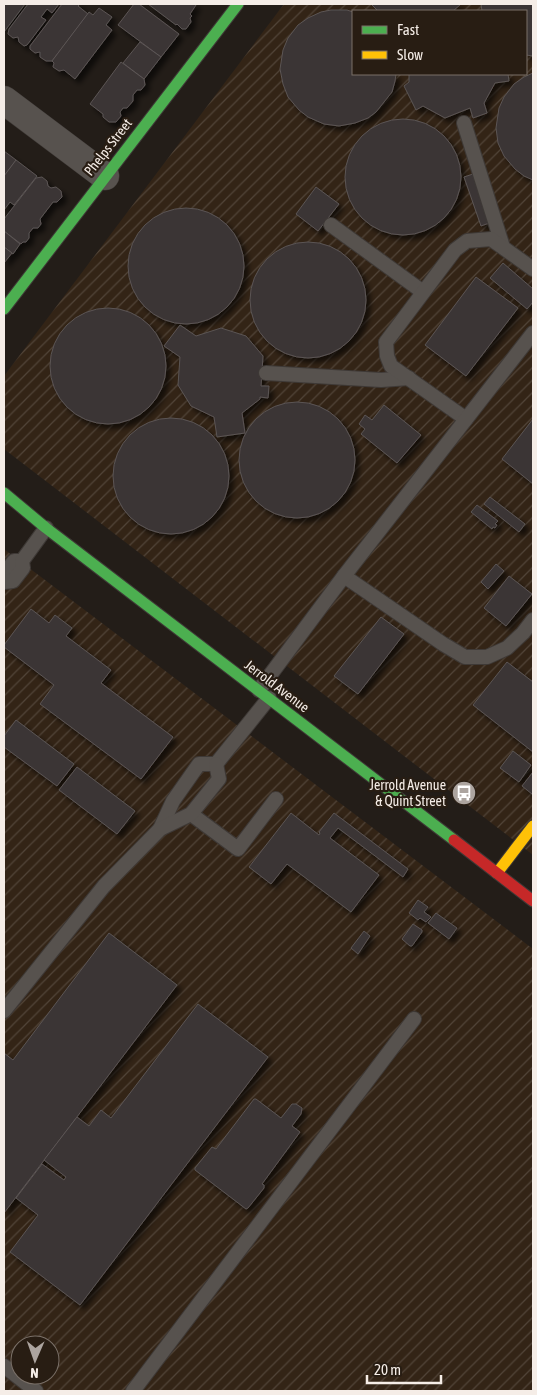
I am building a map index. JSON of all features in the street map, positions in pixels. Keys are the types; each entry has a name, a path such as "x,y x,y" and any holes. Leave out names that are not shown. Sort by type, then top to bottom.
{"street":[{"name":"Phelps Street","path":"4,309 238,4"},
{"path":"4,100 105,176"},
{"name":"Jerrold Avenue","path":"4,494 533,901"},
{"path":"497,873 533,826"}],"lane":[{"path":"464,123 503,247"},
{"path":"331,225 423,292"},
{"path":"466,419 391,366 386,342 455,250 467,241 491,239 533,269"},
{"path":"216,764 245,728 264,694 344,576 533,333"},
{"path":"266,374 381,380 409,378"},
{"path":"4,579 13,581 23,568 22,561 46,528"},
{"path":"344,576 443,644 466,657 487,657 507,648 523,633 533,620"},
{"path":"160,830 173,801 199,764 216,764"},
{"path":"4,1011 104,886 160,830 191,814 219,779 216,764"},
{"path":"191,814 238,848 276,799"},
{"path":"133,1391 414,1019"},
{"path":"4,1366 36,1391"}],"shaded area":[{"path":"284,4 533,4 533,855 4,449 4,376"},
{"path":"4,549 533,949 533,1391 4,1391"}],"building":[{"path":"4,4 25,4 4,32"},
{"path":"28,4 59,4 52,13 47,9 41,17 46,20 27,45 24,46 19,42 18,37 13,38 8,34 9,29"},
{"path":"62,4 80,4 78,6 88,14 52,61 46,61 40,57 40,52 35,53 30,49 30,46"},
{"path":"134,4 139,4 179,34 161,57 118,25"},
{"path":"148,4 196,5 190,14 192,16 190,18 191,22 186,29 182,29"},
{"path":"371,4 461,4 454,10 377,10"},
{"path":"481,4 533,4 533,56 527,55 527,10 482,10"},
{"path":"99,8 112,17 106,25 112,30 75,79 64,70 59,71 53,67 54,63 52,61 89,12 93,15"},
{"path":"331,10 352,12 352,75 396,75 392,92 376,112 368,118 355,123 339,126 324,124 308,117 288,97 283,84 280,69 283,50 288,38 298,25 321,12"},
{"path":"140,42 161,57 144,79 123,63"},
{"path":"121,62 144,79 145,85 133,95 133,101 127,108 123,108 120,112 121,116 116,122 109,122 103,117 103,114 90,104"},
{"path":"533,73 533,180 515,169 504,156 498,143 496,128 499,108 504,97 514,84"},
{"path":"409,75 508,75 509,81 495,83 484,103 487,113 473,118 470,108 445,118 423,106 416,110 404,86 409,82"},
{"path":"403,119 425,123 444,136 457,155 461,177 457,199 444,218 425,231 403,235 381,231 362,218 349,199 345,177 349,155 362,136 381,123"},
{"path":"4,151 16,160 4,176"},
{"path":"16,160 37,176 14,205 10,202 4,210 4,176"},
{"path":"476,173 492,222 481,226 464,177"},
{"path":"42,177 47,181 48,186 51,188 56,187 61,191 62,197 57,202 53,202 40,219 41,224 38,228 33,228 26,242 21,244 4,231 4,219 36,178"},
{"path":"316,187 339,204 318,231 296,214"},
{"path":"186,208 208,212 227,225 240,244 244,266 240,288 227,307 208,320 186,324 164,320 145,307 132,288 128,266 132,244 145,225 164,212"},
{"path":"4,231 20,244 13,254 4,247"},
{"path":"308,242 330,246 349,259 362,278 366,300 362,322 349,341 330,354 308,358 286,354 267,341 254,322 250,300 254,278 267,259 286,246"},
{"path":"4,247 12,253 4,263"},
{"path":"503,263 533,289 533,302 527,309 490,278"},
{"path":"476,277 518,308 466,376 425,345"},
{"path":"108,308 130,312 149,325 162,344 166,366 162,388 149,407 130,420 108,424 86,420 67,407 54,388 50,366 54,344 67,325 86,312"},
{"path":"180,325 196,336 221,328 246,336 263,356 261,386 269,386 268,398 260,397 242,413 245,433 217,437 214,417 191,406 178,385 180,357 164,346"},
{"path":"297,402 319,406 338,419 351,438 355,460 351,482 338,501 319,514 297,518 275,514 256,501 243,482 239,460 243,438 256,419 275,406"},
{"path":"384,405 421,435 397,463 361,434 365,429 359,424 365,415 372,420"},
{"path":"171,418 193,422 212,435 225,454 229,476 225,498 212,517 193,530 171,534 149,530 130,517 117,498 113,476 117,454 130,435 149,422"},
{"path":"533,419 533,484 502,459"},
{"path":"490,497 525,524 519,532 484,504"},
{"path":"477,505 498,521 495,524 497,525 495,528 493,527 492,529 471,512"},
{"path":"496,564 504,571 488,589 481,582"},
{"path":"509,576 532,594 506,626 484,608"},
{"path":"31,609 49,623 55,615 72,628 66,636 111,670 101,683 173,737 141,779 40,704 54,685 4,647"},
{"path":"381,617 404,634 358,694 334,676"},
{"path":"507,662 533,682 533,752 473,705"},
{"path":"16,720 74,764 57,786 4,747 4,736"},
{"path":"513,751 531,765 519,782 500,768"},
{"path":"77,767 135,811 117,834 59,790"},
{"path":"533,772 533,792 532,794 522,786"},
{"path":"291,813 319,835 319,832 334,813 408,869 403,877 338,828 330,838 379,875 351,912 287,864 271,884 249,867"},
{"path":"418,900 428,907 424,912 431,917 426,922 420,918 418,920 409,913"},
{"path":"436,913 457,928 449,939 428,923"},
{"path":"413,924 422,932 412,946 410,946 402,939"},
{"path":"364,931 370,936 358,954 351,948"},
{"path":"109,933 177,985 4,1213 4,1053 13,1060"},
{"path":"198,1004 268,1057 80,1305 10,1252 38,1215 16,1198 42,1164 64,1180 66,1177 44,1160 77,1117 89,1126 101,1110 111,1118"},
{"path":"254,1099 281,1118 292,1104 302,1108 301,1114 292,1126 300,1132 262,1184 264,1188 246,1209 195,1170 195,1168 212,1147 216,1149"}],"traffic: fast":[{"path":"4,309 238,4"},
{"path":"4,493 46,528 454,840"}],"traffic: slow":[{"path":"497,873 533,826"}],"traffic: jam":[{"path":"454,840 533,901"}],"place":[{"name":"Jerrold Avenue & Quint Street","path":"464,793"}]}
